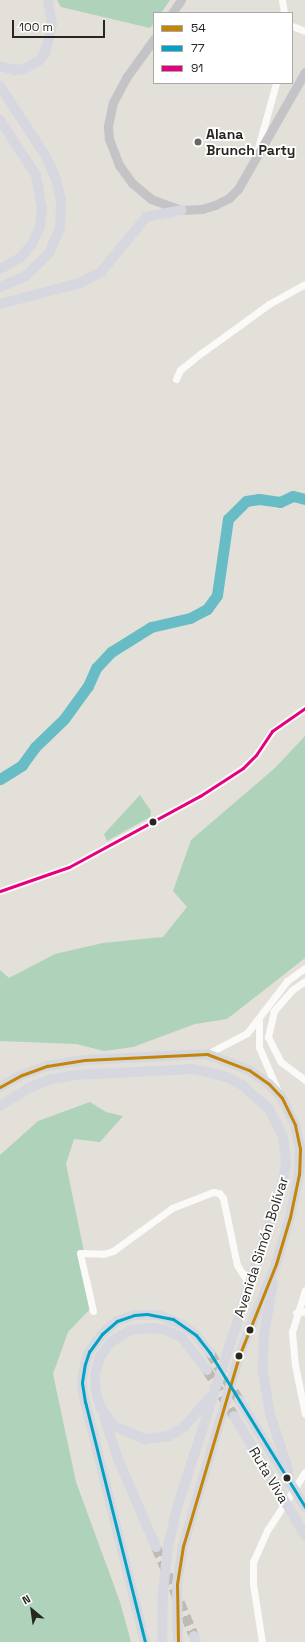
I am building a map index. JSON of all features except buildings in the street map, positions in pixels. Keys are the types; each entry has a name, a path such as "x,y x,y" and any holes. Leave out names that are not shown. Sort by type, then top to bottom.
{"highway":[{"path":"0,66 15,70 24,69 40,60 45,53 52,25 48,0"},
{"path":"0,86 45,155 56,179 61,201 60,228 49,253 26,276 0,287"},
{"path":"0,120 36,175 42,208 40,226 32,244 20,258 0,270"},
{"path":"0,304 80,283 101,272 146,216 181,210"},
{"name":"Avenida Simón Bolívar","path":"0,1087 22,1075 47,1066 85,1060 207,1054 249,1070 269,1084 282,1098 295,1125 300,1149 299,1179 276,1264 239,1356 182,1546 177,1584 178,1642"},
{"name":"Avenida Simón Bolívar","path":"0,1106 29,1088 51,1079 75,1075 193,1069 227,1077 242,1085 269,1109 277,1122 283,1137 286,1163 283,1182 178,1504 168,1546 163,1591 162,1642"},
{"path":"276,1264 264,1335 263,1371 270,1414 288,1469 289,1482"},
{"path":"145,1642 85,1402 82,1382 84,1364 89,1352 102,1334 117,1321 134,1315 158,1315 183,1324 196,1335 210,1353"},
{"path":"156,1547 118,1459 96,1392 95,1375 100,1357 111,1342 130,1330 152,1328 166,1330 181,1337 207,1370"},
{"path":"101,1408 114,1426 125,1432 139,1438 160,1438 169,1436 188,1424 216,1391"},
{"name":"Ruta Viva","path":"239,1400 305,1507"},
{"name":"Ruta Viva","path":"234,1416 305,1535"}],"main road":[{"path":"173,12 181,0"},
{"path":"153,40 126,78 113,102 108,126 109,138 116,160 132,184 151,199 181,210 202,209 229,198 246,179 305,72"}],"street":[{"path":"282,0 284,12"},
{"path":"293,26 305,31"},
{"path":"295,89 305,80"},
{"path":"254,163 276,84"},
{"path":"176,379 180,370 200,354 269,304 305,284"},
{"path":"0,891 69,867 200,796 243,768 256,755 272,731 305,708"},
{"path":"305,968 287,981 271,1009 268,1028 271,1046 281,1062 305,1080"},
{"path":"207,1054 236,1040 292,990 305,981"},
{"path":"259,1020 259,1048 282,1098"},
{"path":"93,1311 80,1253 103,1254 113,1251 172,1208 213,1192 219,1193 223,1198 237,1265 250,1285"},
{"path":"305,1290 296,1313 292,1332 297,1380 305,1414"},
{"path":"296,1313 305,1311"},
{"path":"297,1380 305,1396"},
{"path":"262,1642 252,1572 257,1550 268,1529 305,1472"}],"green space":[{"path":"57,0 170,0 162,12 153,12 153,24 150,28 61,7"},
{"path":"305,736 305,958 227,1019 195,1024 133,1047 104,1051 76,1044 0,1041 0,970 9,978 55,954 103,943 163,937 187,907 173,891 191,840 276,767"},
{"path":"140,795 151,811 150,817 107,841 104,834"},
{"path":"90,1102 106,1112 123,1116 100,1142 74,1139 66,1164 89,1276 91,1308 68,1332 53,1374 76,1482 120,1602 131,1642 0,1642 0,1155 38,1121"}],"waterway":[{"path":"0,779 22,765 35,747 64,719 88,686 96,668 111,652 151,627 190,618 207,609 217,595 228,519 246,501 259,499 280,502 293,496 305,499"}],"tunnel":[{"path":"210,1353 239,1400"},
{"path":"207,1370 234,1416"},
{"path":"156,1547 194,1636"}],"transit line":[{"name":"91","path":"0,891 69,867 200,796 243,768 256,755 272,731 305,708"},
{"name":"54","path":"0,1087 22,1075 47,1066 85,1060 207,1054 249,1070 269,1084 282,1098 295,1125 300,1149 299,1174 290,1217 276,1264 239,1356 183,1546 177,1584 178,1642"},
{"name":"77","path":"145,1642 85,1402 82,1382 89,1352 102,1334 117,1321 134,1315 147,1314 173,1319 196,1335 210,1353 305,1507"}],"place":[{"name":"Alana Brunch Party","path":"198,142"}]}
